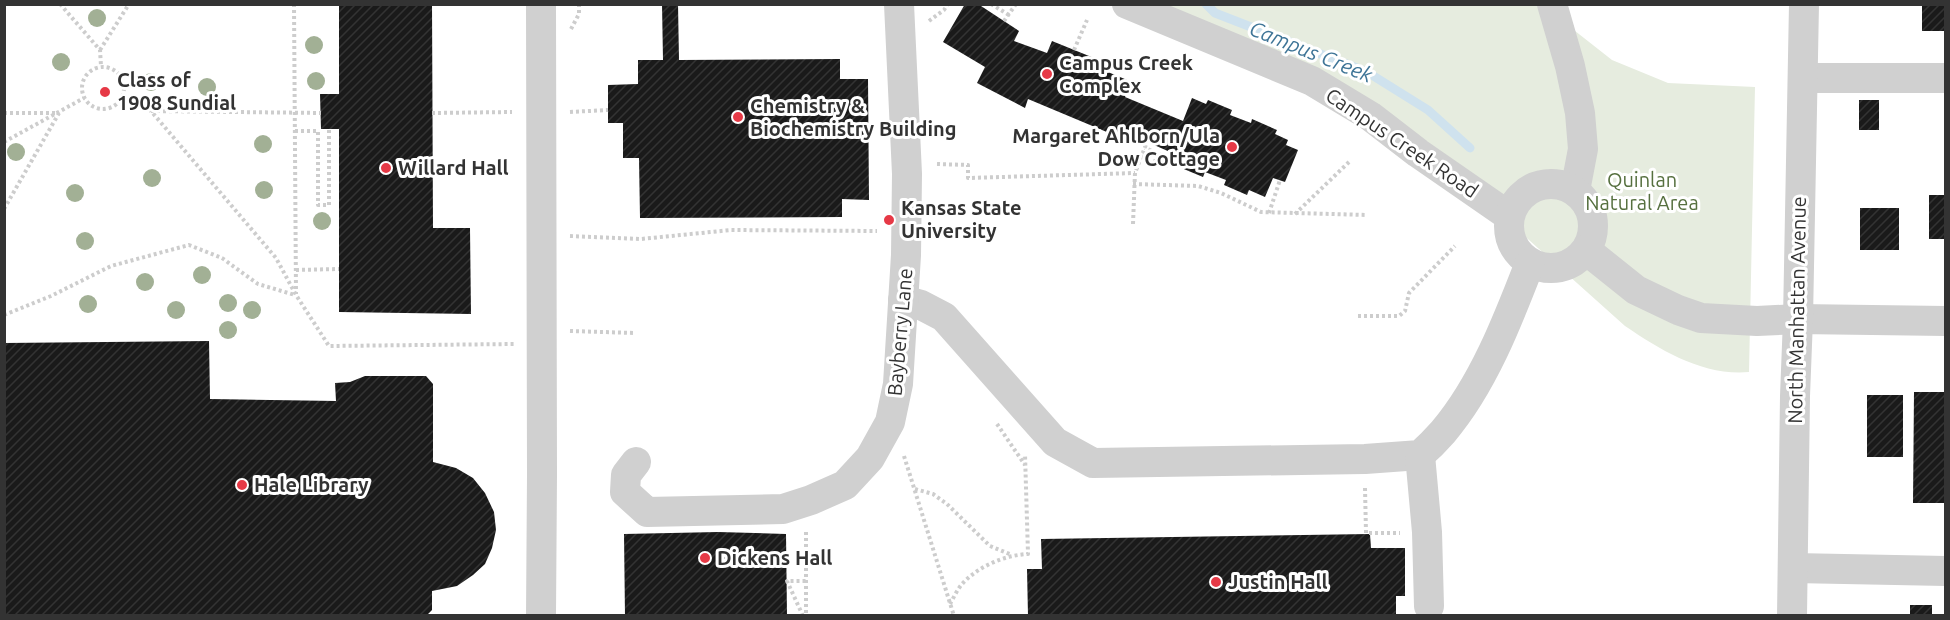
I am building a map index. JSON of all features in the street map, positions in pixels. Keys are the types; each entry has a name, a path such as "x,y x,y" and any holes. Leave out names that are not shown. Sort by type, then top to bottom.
{"street":[{"path":"541,4 541,615"},
{"name":"Bayberry Lane","path":"636,462 626,475 625,492 647,512 783,509 811,500 844,485 870,458 890,422 898,384 907,174 900,4"},
{"name":"Campus Creek Road","path":"1127,4 1311,81 1370,116 1418,153 1509,216"},
{"path":"1552,4 1570,66 1580,113 1583,149 1575,191"},
{"name":"North Manhattan Avenue","path":"1792,615 1804,4"},
{"path":"1803,78 1946,78"},
{"path":"1548,183 1562,185 1575,191 1585,201 1592,214 1594,228 1591,242 1586,250 1572,263 1558,268 1543,268 1530,263 1518,254 1508,230 1509,216 1519,198 1534,187 1548,183"},
{"path":"1586,250 1636,290 1701,318 1757,321 1798,319 1946,321"},
{"path":"903,300 921,304 944,316 1055,442 1093,463 1365,459 1420,456 1444,432 1473,389 1509,318 1530,263"},
{"path":"1420,456 1428,532 1429,606"},
{"path":"1793,568 1946,571"}],"path":[{"path":"60,4 100,50"},
{"path":"101,66 100,50 129,4"},
{"path":"294,4 296,295"},
{"path":"579,4 579,14"},
{"path":"928,22 948,4"},
{"path":"991,4 1009,15"},
{"path":"1004,21 1016,4"},
{"path":"1074,50 1087,20"},
{"path":"101,66 114,69 124,86 122,96 116,104 104,109 91,105 84,98 81,89 84,76 94,68 101,66"},
{"path":"122,96 151,111 276,258 296,295 329,346 516,344 540,332 635,333"},
{"path":"4,142 84,98"},
{"path":"151,111 321,113"},
{"path":"432,113 501,112"},
{"path":"4,113 59,113"},
{"path":"4,209 59,113"},
{"path":"295,131 318,131 318,206 329,206 329,129"},
{"path":"1133,224 1133,184 1147,142"},
{"path":"1142,156 1166,166 1169,158 1145,148"},
{"path":"1294,215 1348,162"},
{"path":"930,164 968,165 968,178 1135,173"},
{"path":"1269,213 1280,180"},
{"path":"1133,184 1198,186 1221,193 1261,212 1294,215 1366,215"},
{"path":"540,236 641,239 731,231 882,231"},
{"path":"4,315 51,296 111,266 189,245 222,258 258,284 296,295"},
{"path":"1358,316 1400,316 1405,311 1409,293 1455,246"},
{"path":"296,270 339,269"},
{"path":"902,448 954,615"},
{"path":"1365,459 1366,533 1428,532"},
{"path":"950,604 962,584 978,571 1000,559 1028,554 1026,466"},
{"path":"915,489 933,494 947,504 990,546 1013,555"},
{"path":"804,615 806,527"},
{"path":"804,615 787,581 806,581"}],"green space":[{"name":"Quinlan Natural Area","path":"1164,5 1547,5 1570,27 1612,60 1668,83 1755,87 1749,372 1715,370 1699,366 1668,353 1639,335 1625,326 1387,113"}],"building":[{"name":"Willard Hall","path":"339,4 432,4 433,228 470,228 471,314 339,312 339,129 321,129 320,94 339,94"},
{"name":"Chemistry & Biochemistry Building","path":"662,4 678,4 679,60 840,59 840,79 868,79 869,200 842,199 842,217 640,218 639,158 623,158 623,123 608,123 608,85 638,84 638,60 663,60"},
{"name":"Campus Creek Complex","path":"965,4 978,4 1019,31 1014,41 1047,53 1052,41 1094,58 1091,65 1132,82 1125,97 1183,121 1192,98 1206,104 1208,100 1232,110 1230,115 1251,123 1252,119 1277,130 1275,134 1288,140 1286,145 1298,150 1285,182 1273,178 1265,197 1249,190 1247,195 1224,185 1226,180 1205,172 1203,177 1179,167 1181,162 1167,156 1170,152 1136,137 1133,143 1028,99 1025,108 977,83 985,67 943,42"},
{"path":"1922,5 1946,5 1946,31 1922,31"},
{"path":"1859,100 1879,100 1879,130 1859,130"},
{"path":"1929,195 1946,195 1946,239 1929,239"},
{"path":"1860,208 1899,208 1899,250 1860,250"},
{"name":"Hale Library","path":"209,341 210,399 336,401 335,383 350,382 365,376 426,376 433,384 433,462 456,468 473,478 485,493 494,512 496,530 485,564 457,586 432,591 432,610 426,616 4,616 4,343"},
{"path":"1914,392 1946,392 1946,503 1913,503"},
{"path":"1867,395 1903,395 1903,457 1867,457"},
{"name":"Dickens Hall","path":"718,532 786,534 787,616 625,616 624,534"},
{"name":"Justin Hall","path":"1370,534 1371,548 1405,548 1405,596 1396,596 1396,616 1028,616 1027,569 1042,569 1041,539"},
{"path":"1910,605 1932,605 1932,616 1910,616"}],"waterway":[{"name":"Campus Creek","path":"1206,4 1215,13 1367,72 1428,110 1470,148"}],"place":[{"name":"Campus Creek Complex","path":"1047,74"},
{"name":"Class of 1908 Sundial","path":"105,92"},
{"name":"Chemistry & Biochemistry Building","path":"738,117"},
{"name":"Margaret Ahlborn/Ula Dow Cottage","path":"1232,147"},
{"name":"Willard Hall","path":"386,168"},
{"name":"Kansas State University","path":"889,220"},
{"name":"Hale Library","path":"242,485"},
{"name":"Dickens Hall","path":"705,558"},
{"name":"Justin Hall","path":"1216,582"}]}
